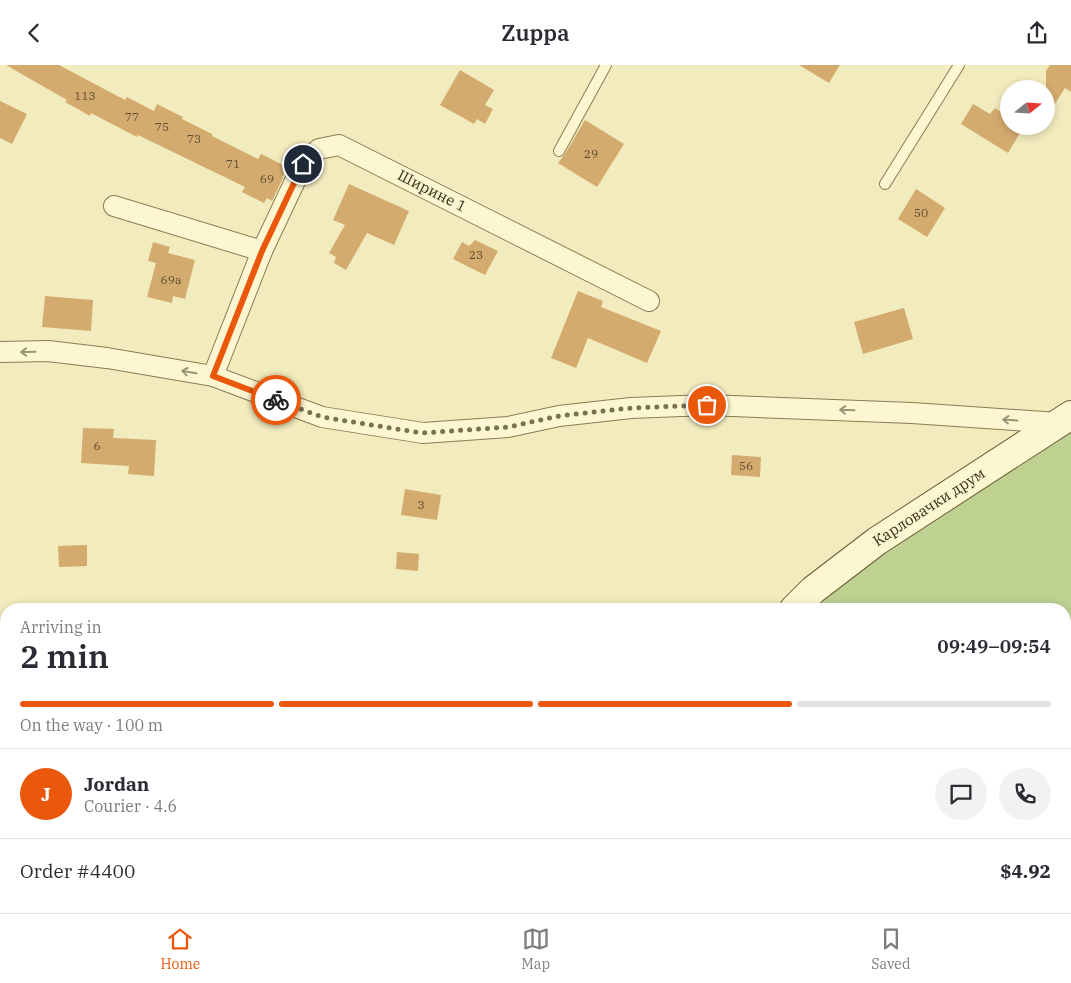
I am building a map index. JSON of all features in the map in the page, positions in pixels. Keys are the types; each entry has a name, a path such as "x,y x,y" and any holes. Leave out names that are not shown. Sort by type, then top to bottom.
{"main road":[{"name":"Карловачки друм","path":"800,603 813,590 876,541 1065,419"}],"street":[{"name":"Ширине 1","path":"213,376 262,251 303,164 319,149 339,145 648,301"},
{"path":"114,206 262,251"},
{"path":"0,352 48,351 107,358 213,376 322,417 422,433 508,427 559,416 631,408 707,405 1065,419"}],"lane":[{"path":"559,151 606,65"},
{"path":"885,184 959,65"}],"green space":[{"path":"1071,428 1071,603 820,603 882,552"}],"building":[{"path":"6,65 59,65 125,100 127,97 154,111 157,104 183,117 182,119 212,134 212,136 258,159 261,154 287,167 283,178 272,201 267,198 264,203 242,192 245,187 138,135 137,137 91,113 90,116 65,102 67,100"},
{"path":"799,65 840,65 829,83"},
{"path":"1050,65 1071,65 1071,92 1065,88 1055,104 1055,80 1046,80 1046,71"},
{"path":"460,70 494,90 485,105 493,109 485,124 477,119 474,124 440,105"},
{"path":"0,101 27,114 12,144 0,138"},
{"path":"973,104 990,114 995,108 1000,111 1000,135 1019,135 1008,153 961,124"},
{"path":"585,120 624,144 597,187 558,163"},
{"path":"349,184 409,211 394,245 367,233 346,270 334,263 336,257 329,253 345,225 333,220"},
{"path":"916,189 945,208 927,237 898,219"},
{"path":"475,240 498,251 485,275 453,259 462,242 469,246"},
{"path":"153,242 170,247 168,253 195,260 185,299 173,296 172,303 147,297 156,263 148,261"},
{"path":"578,291 603,301 601,307 661,331 647,363 588,338 576,368 551,358"},
{"path":"45,296 93,300 91,331 42,327"},
{"path":"904,308 913,339 863,354 854,322"},
{"path":"83,428 114,429 113,438 156,440 154,476 128,474 129,466 81,463"},
{"path":"732,455 761,457 760,477 731,475"},
{"path":"405,489 441,495 437,520 401,515"},
{"path":"87,545 87,566 59,567 58,546"},
{"path":"397,552 419,554 418,571 396,569"}],"way so far":[{"path":"276,400 322,417 422,433 508,427 559,416 631,408 707,405"}],"route":[{"path":"276,400 213,376 262,251 303,164"}]}
